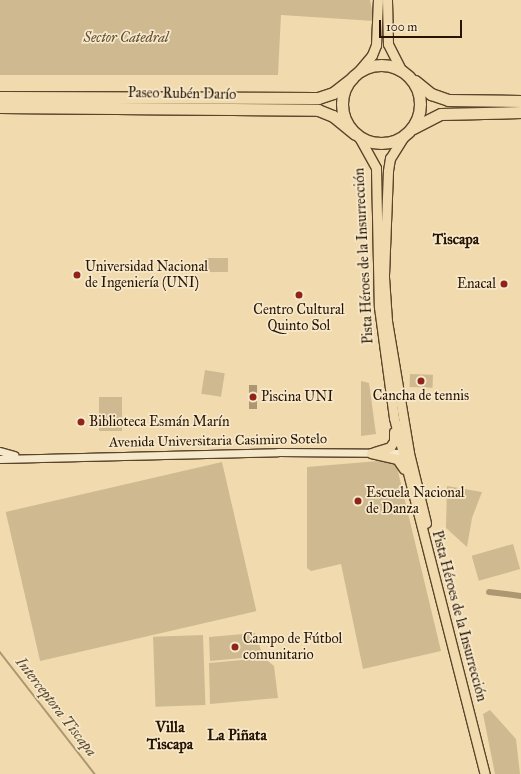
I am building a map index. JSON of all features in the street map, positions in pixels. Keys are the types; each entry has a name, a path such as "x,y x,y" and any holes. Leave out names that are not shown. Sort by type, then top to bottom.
{"highway":[{"path":"521,101 442,99 431,94 405,73 390,66 380,65 355,75 345,89 342,105 346,122 357,135 382,144 408,133 441,114 521,112"},
{"path":"405,73 418,89 421,103 419,116 408,133"},
{"name":"Paseo Rubén Darío","path":"0,98 318,98 333,93 355,75"},
{"name":"Paseo Rubén Darío","path":"0,107 318,110 333,116 357,135"}],"main road":[{"path":"355,75 372,55 376,45 378,0"},
{"path":"387,0 388,44 405,73"},
{"name":"Pista Héroes de la Insurrección","path":"408,133 388,165 384,277 391,357 409,482 485,774"},
{"name":"Pista Héroes de la Insurrección","path":"357,135 376,168 379,307 394,418 406,453 491,774"},
{"path":"371,453 389,448 393,444 394,418"},
{"path":"371,453 400,462 409,482"}],"street":[{"path":"0,451 14,455"},
{"name":"Avenida Universitaria Casimiro Sotelo","path":"0,459 27,457 406,453"},
{"name":"Avenida Universitaria Casimiro Sotelo","path":"0,454 27,457"}],"green space":[{"name":"Sector Catedral","path":"0,0 370,0 374,21 281,15 278,75 0,75"},
{"path":"205,258 228,258 228,272 205,272"},
{"path":"205,370 225,373 221,397 201,394"},
{"path":"410,374 433,375 433,388 410,387"},
{"path":"361,381 369,383 376,434 361,436"},
{"path":"99,397 122,397 122,431 99,431"},
{"path":"390,460 396,463 441,651 363,669 341,564 311,571 307,568 307,467"},
{"path":"222,462 256,611 40,661 6,512"},
{"path":"447,486 482,492 472,518 467,547 446,528"},
{"path":"513,544 520,569 479,581 472,556"},
{"name":"Campo de Fútbol comunitario","path":"255,633 263,656 210,661 209,637"},
{"path":"203,635 205,705 155,707 153,637"},
{"path":"264,658 274,666 278,698 210,704 209,663"},
{"path":"490,710 516,739 520,774 495,774 483,714"}],"shaded area":[{"name":"Piscina UNI","path":"249,385 257,385 257,409 249,409"}],"waterway":[{"path":"489,592 521,596"},
{"name":"Interceptora Tiscapa","path":"0,652 95,774"}],"place":[{"name":"Universidad Nacional de Ingeniería (UNI)","path":"77,275"},
{"name":"Enacal","path":"504,284"},
{"name":"Centro Cultural Quinto Sol","path":"299,295"},
{"name":"Cancha de tennis","path":"421,381"},
{"name":"Piscina UNI","path":"253,397"},
{"name":"Biblioteca Esmán Marín","path":"81,422"},
{"name":"Escuela Nacional de Danza","path":"358,501"},
{"name":"Campo de Fútbol comunitario","path":"235,647"}],"district":[{"name":"Tiscapa","path":"456,240"},
{"name":"Villa Tiscapa","path":"170,736"},
{"name":"La Piñata","path":"237,736"}]}
